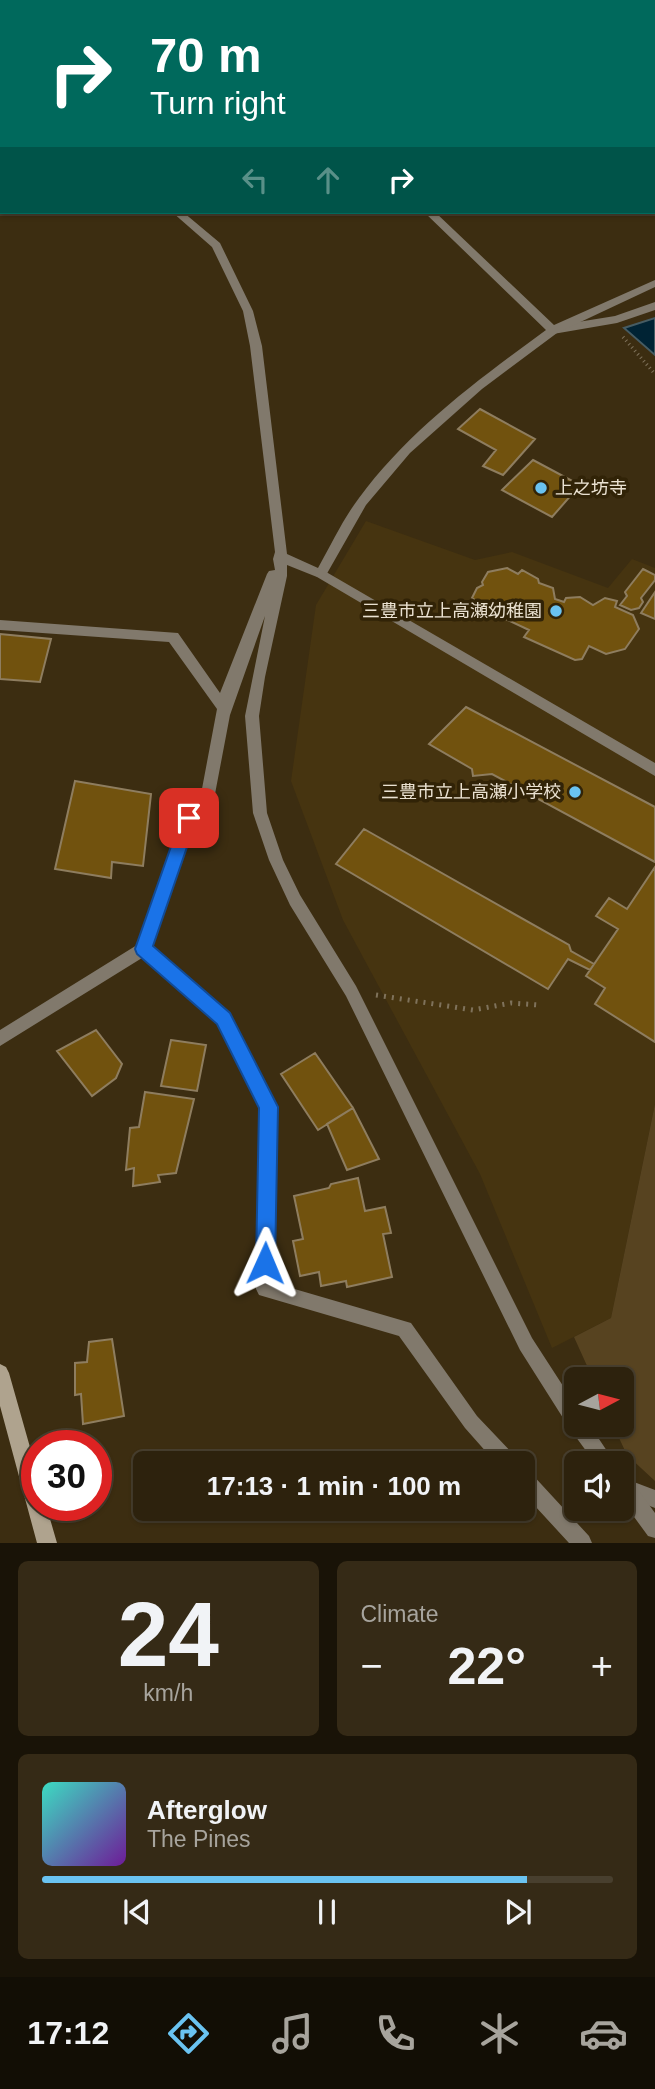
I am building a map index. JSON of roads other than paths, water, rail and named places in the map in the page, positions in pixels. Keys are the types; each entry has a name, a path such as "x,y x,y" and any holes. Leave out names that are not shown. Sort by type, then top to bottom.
{"main road":[{"path":"0,1373 47,1543"}],"street":[{"path":"179,214 216,244 248,311 256,346 281,576 252,716 253,759 260,813 276,860 295,900 351,991 526,1344 564,1405"},
{"path":"431,214 553,330"},
{"path":"321,574 362,502 406,450 478,386 553,330 655,284"},
{"path":"553,330 608,321 655,306"},
{"path":"280,558 321,574 655,770"},
{"path":"0,1040 143,949 189,818 204,815 226,711 227,693 280,558"},
{"path":"0,625 173,637 226,711"},
{"path":"143,949 223,1019 269,1107 265,1289 405,1329 471,1422 497,1451"},
{"path":"586,1437 597,1451"},
{"path":"634,1490 655,1499"},
{"path":"535,1492 582,1543"},
{"path":"634,1500 655,1529"}],"water":[{"path":"655,318 655,355 624,328"}],"place":[{"name":"上之坊寺","path":"541,488"},
{"name":"三豊市立上高瀬幼稚園","path":"556,611"},
{"name":"三豊市立上高瀬小学校","path":"575,792"}]}
